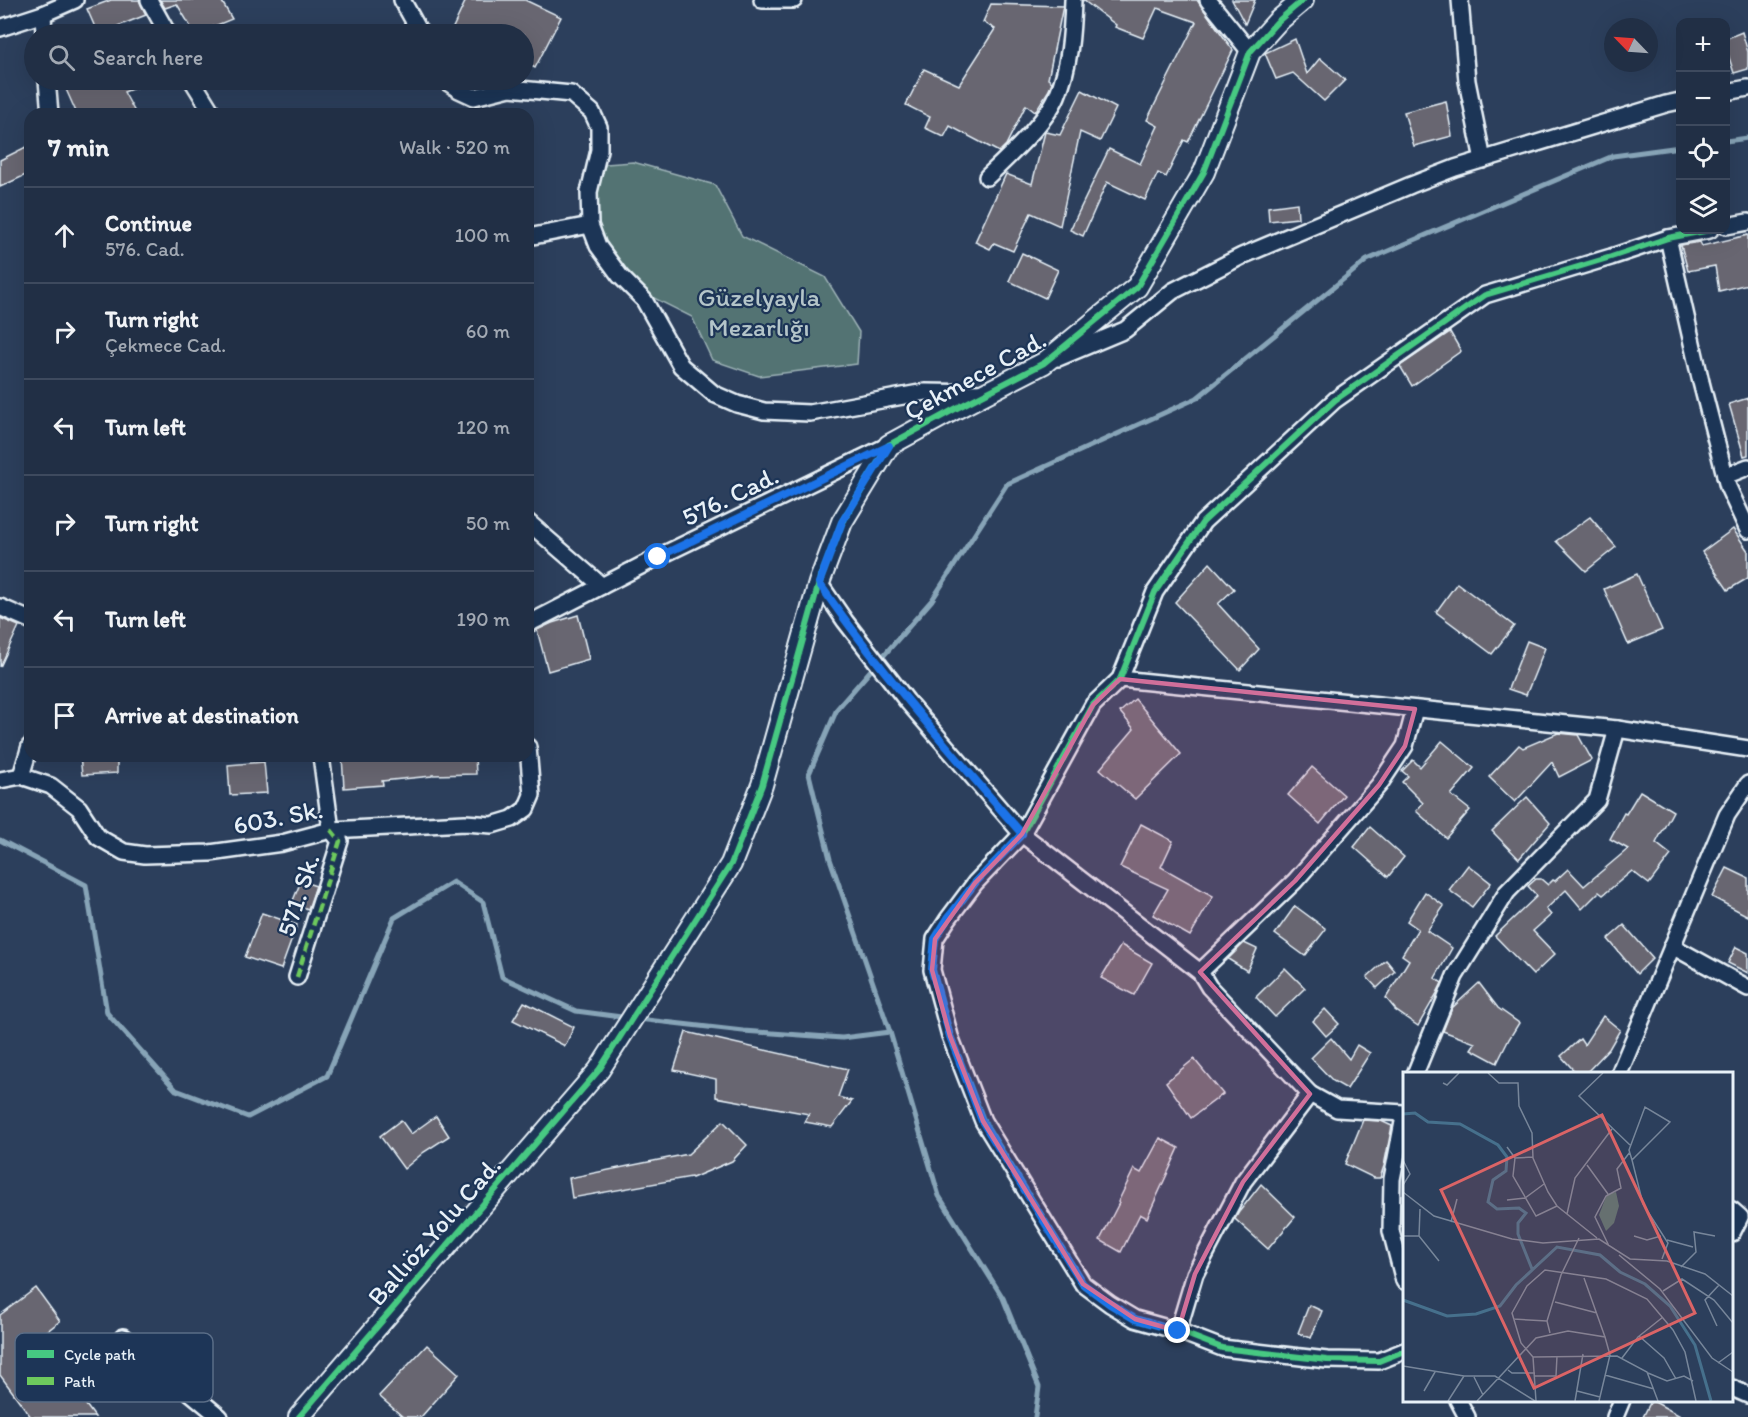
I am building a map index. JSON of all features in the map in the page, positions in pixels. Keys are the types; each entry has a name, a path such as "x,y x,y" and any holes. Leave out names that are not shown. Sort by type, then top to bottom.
{"street":[{"path":"0,28 43,14 75,0"},
{"path":"149,0 162,24"},
{"path":"402,0 415,24"},
{"path":"762,0 794,0"},
{"path":"987,177 1041,121 1057,97 1071,48 1073,0"},
{"path":"1208,0 1250,52"},
{"name":"Çekmece Cad.","path":"654,984 731,864 762,785 819,583 842,522 889,446 1044,363 1137,287 1204,172 1250,52 1277,22 1303,0"},
{"path":"1460,0 1467,81 1483,159"},
{"path":"43,14 44,24"},
{"path":"1730,91 1748,88"},
{"path":"48,90 49,108"},
{"path":"198,90 209,108"},
{"path":"459,90 474,97 499,90"},
{"path":"534,90 571,94 592,112 599,127 599,150 589,192 590,225 598,246 620,276 644,300 681,366 714,394 737,404 764,411 810,413 925,392 986,393"},
{"path":"1044,363 1125,330 1173,291 1242,256 1411,185 1483,159 1676,102"},
{"path":"1730,225 1748,222"},
{"path":"534,236 590,225"},
{"path":"1403,1351 1379,1361 1327,1360 1222,1348 1178,1331 1135,1319 1083,1284 982,1121 950,1036 932,970 935,939 975,883 1022,834 1093,705 1120,679 1155,592 1203,522 1335,400 1485,295 1668,238 1689,234"},
{"path":"1668,238 1728,487 1748,530"},
{"name":"576. Cad.","path":"534,621 889,446"},
{"path":"1725,476 1748,466"},
{"path":"534,527 602,586"},
{"path":"819,583 845,621 907,701 1022,834 1200,972 1209,987 1310,1094 1337,1109 1403,1115"},
{"path":"0,607 24,617"},
{"path":"1120,679 1617,729 1748,749"},
{"path":"1200,972 1295,881 1379,785 1405,746 1415,709"},
{"path":"1416,1072 1455,976 1507,892 1597,800 1617,729"},
{"path":"21,776 25,762"},
{"path":"322,762 331,830"},
{"name":"603. Sk.","path":"0,780 21,776 51,786 80,808 98,837 124,852 145,855 210,853 282,843 331,830 465,823 492,825 512,819 526,810 532,795 529,762"},
{"path":"1620,1072 1727,815 1748,784"},
{"name":"571. Sk.","path":"297,977 340,841 331,830"},
{"path":"1672,946 1748,988"},
{"name":"Ballıöz Yolu Cad.","path":"299,1417 599,1070 654,984"},
{"path":"1178,1331 1195,1274 1244,1182 1310,1094"},
{"path":"1403,1120 1392,1179 1391,1231 1403,1277"},
{"path":"1733,1212 1740,1217 1733,1229"},
{"path":"1733,1389 1748,1395"},
{"path":"202,1402 220,1417"},
{"path":"1459,1402 1467,1417"},
{"path":"1615,1417 1622,1402"}],"highlighted area":[{"path":"1120,679 1415,709 1405,746 1379,785 1295,881 1200,972 1310,1094 1243,1182 1195,1274 1178,1331 1135,1319 1083,1284 983,1121 950,1036 932,970 935,939 975,883 1022,834 1093,705"}],"green space":[{"name":"Güzelyayla Mezarlığı","path":"633,162 715,185 742,236 825,277 859,332 857,364 759,376 712,360 692,317 640,291 591,231 589,192 606,164"}],"building":[{"path":"111,0 139,0 146,15 123,24 94,24 87,9"},
{"path":"160,0 221,0 232,19 220,24 189,24 177,4 165,8"},
{"path":"466,0 525,0 561,17 535,68 534,24 455,24"},
{"path":"1083,0 1197,0 1233,50 1188,142 1184,140 1166,177 1158,173 1145,200 1107,182 1083,236 1070,230 1109,149 1140,164 1158,126 1147,120 1196,22 1157,8 1143,38 1115,27 1116,25"},
{"path":"1232,0 1255,0 1245,24"},
{"path":"991,4 1063,6 1048,79 1052,82 1049,90 1035,112 1026,105 1006,145 999,152 950,126 944,137 925,128 930,117 906,105 924,69 959,85 995,29 983,22"},
{"path":"1742,32 1748,52 1748,69 1734,73 1730,61 1730,37"},
{"path":"1295,39 1307,74 1320,58 1345,80 1324,101 1293,73 1276,79 1265,53"},
{"path":"66,90 129,90 124,92 133,108 74,108"},
{"path":"1082,90 1116,108 1100,141 1080,132 1060,226 1031,213 1013,251 994,243 990,249 975,242 1006,174 1032,184 1045,132 1060,135"},
{"path":"1446,101 1452,136 1414,146 1404,112"},
{"path":"24,148 24,176 0,187 0,160"},
{"path":"1297,203 1298,218 1269,221 1268,207"},
{"path":"1748,235 1748,284 1719,291 1715,266 1688,271 1681,245 1700,242 1702,246"},
{"path":"1022,253 1058,270 1045,298 1009,281"},
{"path":"1450,332 1461,351 1412,386 1400,366"},
{"path":"1748,398 1748,455 1744,456 1729,404"},
{"path":"1590,517 1616,547 1586,571 1556,541"},
{"path":"1733,529 1748,551 1748,578 1728,590 1702,552"},
{"path":"1210,563 1234,589 1218,604 1259,649 1240,670 1175,602"},
{"path":"1637,574 1662,630 1628,644 1604,589"},
{"path":"1457,583 1514,626 1492,654 1436,612"},
{"path":"578,615 589,659 548,671 537,630"},
{"path":"0,618 19,626 0,667"},
{"path":"1527,641 1545,648 1526,695 1508,689"},
{"path":"1135,699 1181,754 1135,799 1100,769 1134,729 1120,712"},
{"path":"1558,733 1578,735 1592,760 1559,777 1552,762 1515,802 1489,777 1519,745 1523,748"},
{"path":"1442,741 1474,768 1451,795 1470,810 1446,838 1416,811 1423,803 1402,782 1408,776 1402,771 1413,760 1420,767"},
{"path":"81,762 117,762 117,773 82,775"},
{"path":"264,762 267,793 230,795 228,765"},
{"path":"342,762 475,762 476,774 432,775 382,781 383,785 344,788"},
{"path":"1312,767 1344,795 1320,824 1288,795"},
{"path":"1640,791 1673,811 1656,843 1671,855 1649,884 1632,871 1603,895 1599,892 1582,909 1566,890 1546,909 1551,915 1533,931 1555,954 1533,975 1495,936 1537,896 1528,886 1536,879 1541,879 1548,885 1568,869 1584,886 1628,849 1610,839 1624,813 1626,814"},
{"path":"1527,797 1550,823 1519,859 1492,831"},
{"path":"1141,824 1173,841 1161,867 1213,896 1190,936 1153,915 1168,889 1120,867"},
{"path":"1370,827 1404,857 1388,877 1354,847"},
{"path":"1468,865 1491,883 1472,907 1449,890"},
{"path":"1727,868 1748,878 1748,916 1712,897"},
{"path":"301,881 316,886 308,909 292,903"},
{"path":"1425,892 1444,906 1427,931 1452,948 1435,978 1442,983 1418,1026 1395,1010 1386,998 1409,960 1402,955 1418,929 1407,921"},
{"path":"1295,906 1326,929 1305,956 1275,934"},
{"path":"262,913 297,925 281,969 245,957"},
{"path":"1624,925 1653,958 1637,974 1608,939"},
{"path":"1244,943 1257,949 1247,971 1228,959"},
{"path":"1121,945 1152,963 1134,995 1101,978"},
{"path":"1736,947 1748,953 1748,973 1728,963"},
{"path":"1386,960 1395,971 1377,988 1367,977"},
{"path":"1285,968 1305,988 1275,1017 1256,997"},
{"path":"1479,983 1498,1008 1519,1023 1497,1063 1471,1049 1475,1043 1443,1031 1452,1008"},
{"path":"524,1002 574,1027 565,1046 513,1020"},
{"path":"1325,1009 1339,1024 1326,1036 1313,1021"},
{"path":"1603,1016 1620,1030 1609,1049 1587,1072 1575,1072 1561,1056 1580,1039 1584,1045"},
{"path":"686,1032 848,1069 838,1097 852,1101 832,1127 805,1122 809,1114 716,1097 716,1079 674,1070"},
{"path":"1331,1038 1349,1059 1357,1045 1370,1053 1347,1089 1333,1081 1311,1058"},
{"path":"1194,1059 1223,1094 1191,1118 1166,1082"},
{"path":"436,1116 449,1136 424,1152 404,1169 380,1136 401,1120 411,1134"},
{"path":"1363,1120 1381,1121 1392,1126 1380,1178 1374,1178 1345,1164"},
{"path":"723,1121 747,1145 732,1161 692,1178 572,1198 569,1178 688,1154"},
{"path":"1160,1138 1179,1148 1147,1218 1140,1214 1121,1252 1100,1240 1134,1169 1141,1173"},
{"path":"1261,1184 1295,1217 1268,1249 1235,1219"},
{"path":"36,1288 60,1321 45,1333 15,1333 15,1395 0,1375 0,1315"},
{"path":"1309,1305 1322,1311 1311,1338 1298,1333"},
{"path":"427,1345 459,1374 421,1417 403,1417 379,1396"},
{"path":"20,1402 84,1402 95,1417 31,1417"},
{"path":"1650,1402 1655,1402 1682,1417 1643,1417"}],"waterway":[{"path":"1730,140 1748,138"},
{"path":"1035,1417 1039,1387 1003,1298 939,1196 890,1032 830,859 809,774 837,709 932,600 1007,484 1197,398 1367,260 1613,156 1676,148"},
{"path":"0,840 86,885 107,1013 176,1090 248,1117 327,1076 394,918 453,882 483,902 502,977 576,1011 629,1018"},
{"path":"638,1019 743,1031 842,1038 890,1032"}],"marked path":[{"path":"297,977 340,841 331,830"}],"cycle path":[{"path":"299,1417 599,1070 731,864 762,785 819,583 842,522 889,445 1044,363 1137,287 1204,172 1250,52 1277,22 1303,0"},
{"path":"1403,1351 1379,1361 1327,1360 1222,1348 1178,1331 1135,1319 1083,1284 983,1121 950,1036 932,970 935,939 975,883 1022,834 1093,705 1120,679 1155,592 1203,522 1335,400 1485,295 1668,238 1689,234"}],"route":[{"path":"658,557 889,446 842,522 819,583 845,621 907,701 1022,834 975,883 935,939 932,970 950,1036 982,1121 1083,1284 1135,1319 1178,1331"}]}
